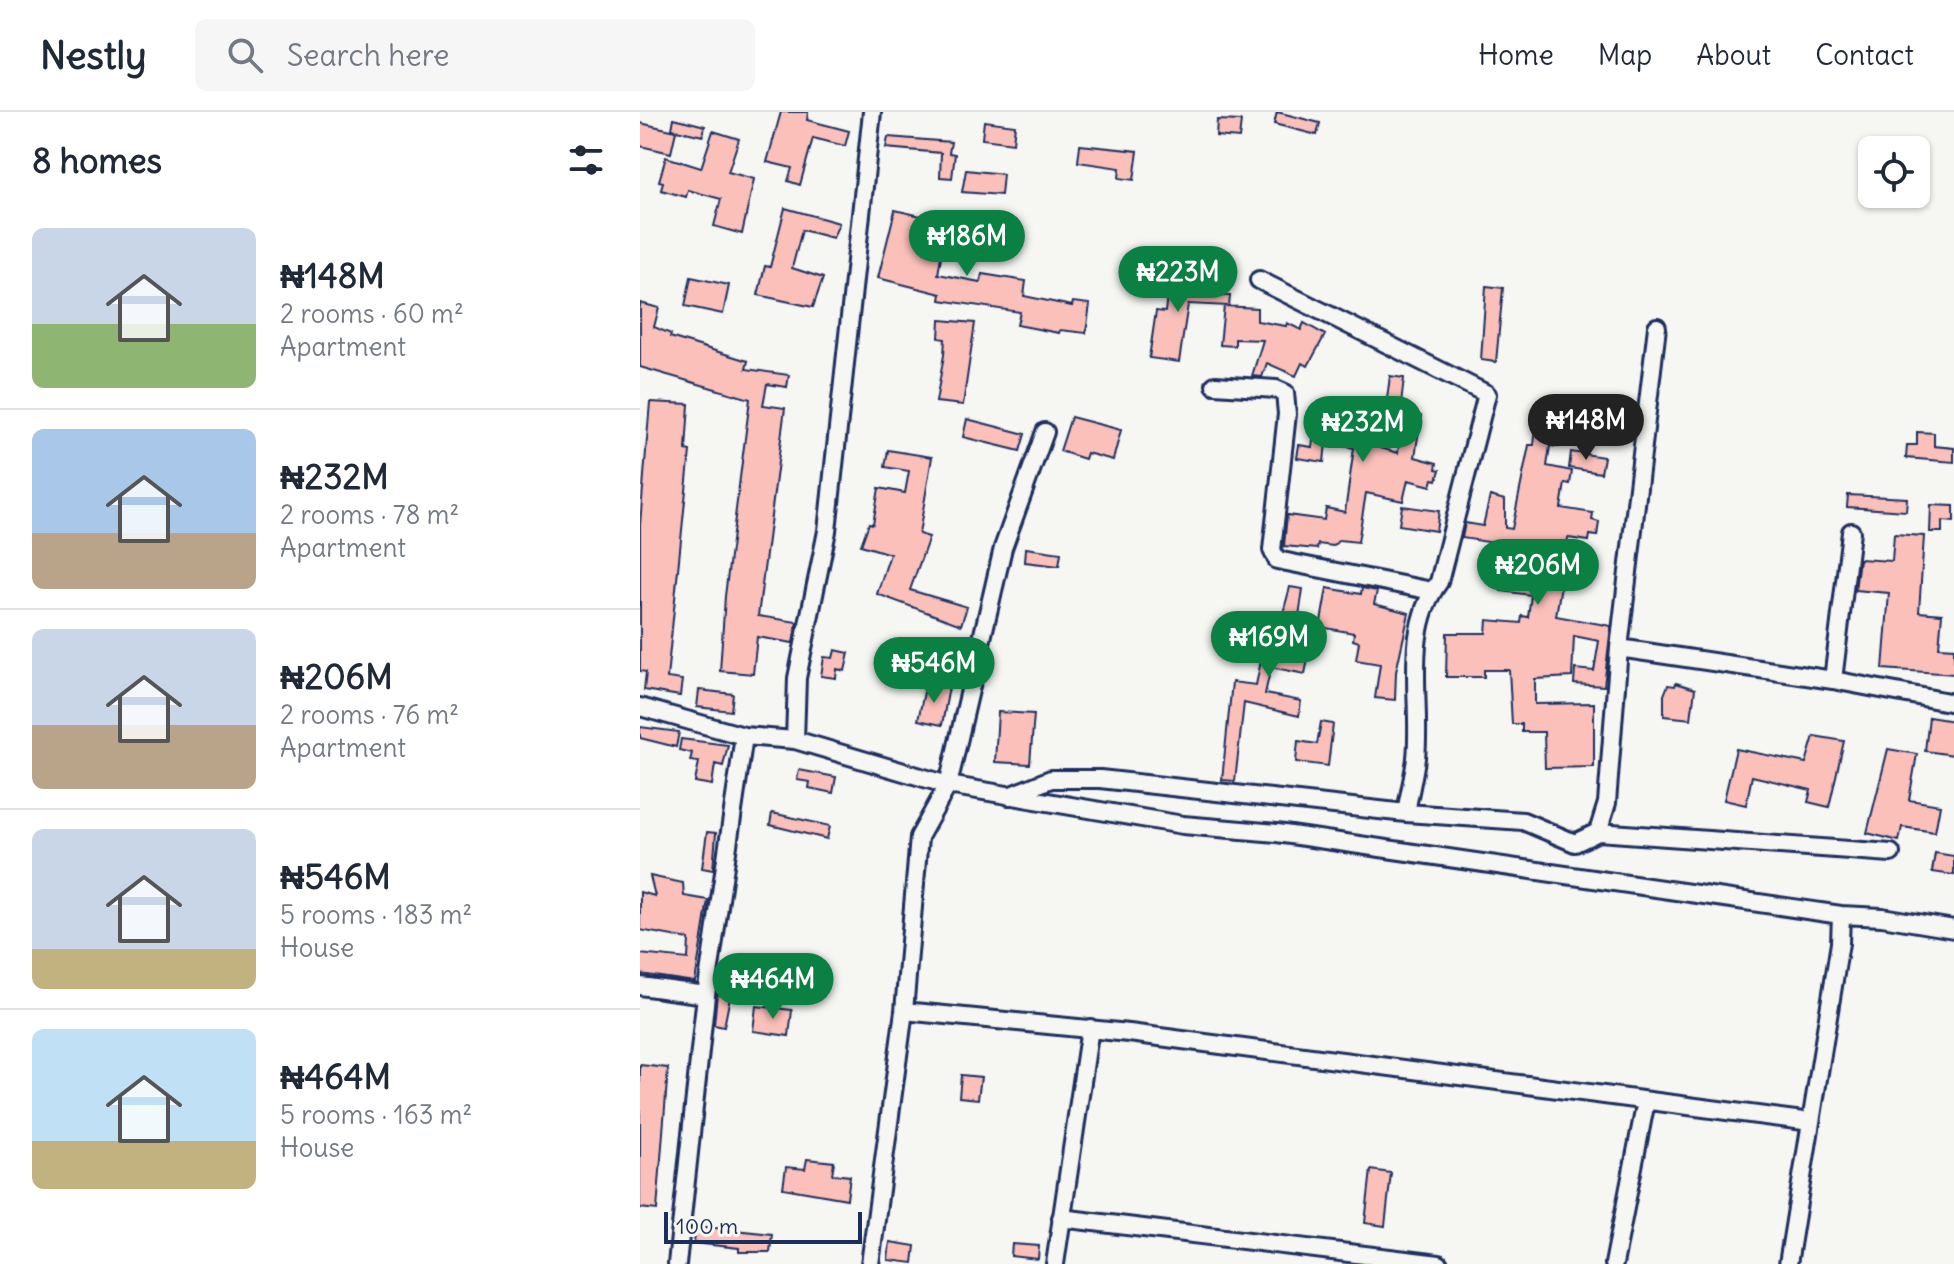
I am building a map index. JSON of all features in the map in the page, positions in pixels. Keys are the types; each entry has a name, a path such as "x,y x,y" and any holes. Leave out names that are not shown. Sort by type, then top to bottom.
{"street":[{"path":"795,740 797,678 827,531 872,112"},
{"path":"1259,280 1487,394 1439,582 1425,601 1416,663 1416,756 1406,813"},
{"path":"1598,832 1607,803 1619,648 1657,327"},
{"path":"1215,385 1276,389 1285,393 1287,414 1273,542 1277,560 1432,591"},
{"path":"870,1264 904,1011 919,837 948,785 1003,548 1045,432"},
{"path":"1833,680 1851,532"},
{"path":"1619,648 1833,680 1954,703"},
{"path":"640,707 744,736 795,740 948,785 1008,796 1183,825 1277,833 1954,929"},
{"path":"677,1264 706,995 744,736"},
{"path":"1008,796 1051,779 1100,779 1406,813 1523,821 1575,843 1598,832 1891,853"},
{"path":"1788,1264 1841,915"},
{"path":"640,986 706,995"},
{"path":"904,1011 1090,1028 1811,1122"},
{"path":"1055,1264 1090,1028"},
{"path":"1614,1264 1646,1101"},
{"path":"1061,1218 1439,1264"}],"building":[{"path":"781,112 808,112 807,120 849,131 845,146 813,138 800,185 788,181 792,168 767,162"},
{"path":"1277,112 1320,123 1317,135 1274,124"},
{"path":"674,118 705,126 703,136 672,129"},
{"path":"1217,120 1241,121 1239,138 1216,136"},
{"path":"984,121 1015,125 1013,143 982,139"},
{"path":"640,123 676,131 671,153 640,146"},
{"path":"713,131 739,139 728,172 754,179 742,234 714,226 721,199 688,190 686,197 661,190 663,182 659,181 666,157 701,168"},
{"path":"888,137 951,142 949,153 955,154 952,178 940,177 941,153 886,148"},
{"path":"1080,145 1138,151 1134,180 1119,178 1120,168 1078,162"},
{"path":"966,170 1003,174 1001,195 962,192"},
{"path":"785,208 839,223 833,238 802,230 792,268 823,278 813,307 758,295 765,266 770,267"},
{"path":"895,210 947,222 938,274 980,282 982,274 1026,281 1024,296 1072,306 1073,302 1090,304 1086,333 1060,330 1059,333 1017,325 1020,312 940,300 941,294 878,278"},
{"path":"1170,269 1197,272 1200,295 1230,296 1229,306 1188,304 1179,362 1149,358 1156,311 1165,312"},
{"path":"691,277 729,285 723,314 685,306"},
{"path":"1486,286 1503,288 1496,362 1481,360"},
{"path":"640,303 659,308 654,327 671,334 670,337 748,361 746,369 789,375 787,387 767,384 763,405 785,408 758,616 797,622 793,643 757,637 753,674 720,671 725,596 750,399 640,367"},
{"path":"1224,306 1257,308 1257,321 1286,326 1287,323 1301,330 1304,323 1325,335 1308,366 1302,363 1296,376 1267,363 1262,377 1252,376 1263,340 1235,339 1235,346 1220,345"},
{"path":"940,320 975,323 963,405 936,402 945,339 939,338"},
{"path":"1390,376 1404,378 1400,413 1421,416 1415,457 1437,463 1436,469 1440,470 1437,480 1433,479 1431,486 1408,480 1403,501 1366,493 1358,542 1339,540 1333,546 1318,544 1317,549 1284,546 1287,515 1324,520 1326,508 1345,512 1354,448 1326,443 1324,462 1297,458 1299,445 1312,447 1319,402 1361,408 1361,404 1386,407","holes":["1381,425 1401,428 1398,453 1377,447"]},
{"path":"650,402 689,404 686,450 690,451 667,678 682,680 680,696 644,690 646,672 640,671 640,525"},
{"path":"1538,410 1563,413 1559,447 1550,446 1547,466 1572,471 1570,484 1565,483 1561,508 1593,513 1592,520 1599,522 1597,536 1590,535 1589,541 1568,538 1562,573 1574,575 1572,587 1561,585 1556,616 1611,626 1604,686 1574,684 1575,669 1594,671 1599,641 1574,636 1572,677 1535,679 1535,704 1594,703 1594,767 1545,768 1544,732 1522,732 1522,724 1512,724 1509,670 1484,670 1484,677 1446,677 1447,633 1486,633 1487,620 1521,623 1522,616 1528,617 1531,595 1501,591 1508,545 1462,538 1465,523 1483,526 1490,496 1505,500 1505,528 1512,529 1529,445 1534,445"},
{"path":"1071,417 1121,430 1113,460 1087,453 1085,459 1060,451"},
{"path":"967,419 1025,434 1020,451 963,437"},
{"path":"1917,432 1934,433 1934,446 1954,448 1954,462 1906,458 1907,445 1917,445"},
{"path":"888,450 932,457 919,534 929,537 910,590 967,607 961,625 877,594 890,554 861,545 869,523 873,524 879,488 905,493 909,471 885,467"},
{"path":"1571,452 1604,457 1601,473 1569,468"},
{"path":"1848,495 1907,498 1906,511 1847,507"},
{"path":"1931,505 1954,506 1954,522 1942,521 1942,532 1930,532"},
{"path":"1402,506 1439,511 1436,531 1399,525"},
{"path":"1894,534 1924,536 1919,612 1942,614 1939,647 1954,648 1954,674 1883,669 1889,593 1855,590 1859,559 1892,561"},
{"path":"1026,548 1061,553 1059,566 1025,562"},
{"path":"1290,587 1303,589 1297,630 1313,633 1305,674 1271,667 1265,694 1301,701 1299,716 1244,703 1235,781 1222,780 1232,682 1256,685 1263,651 1272,654"},
{"path":"1327,588 1361,594 1362,588 1377,591 1374,604 1409,613 1396,672 1395,700 1375,698 1380,664 1356,660 1359,642 1353,640 1354,633 1320,627"},
{"path":"901,643 925,649 921,668 897,662"},
{"path":"835,650 849,653 845,671 837,669 836,678 821,676 824,657 833,658"},
{"path":"1676,683 1695,689 1691,719 1664,716 1664,695 1668,685 1675,686"},
{"path":"930,684 949,687 942,725 918,720 924,692 929,693"},
{"path":"699,690 733,694 731,711 697,707"},
{"path":"998,712 1034,714 1030,764 995,762"},
{"path":"1929,717 1954,721 1954,755 1925,751"},
{"path":"1321,722 1333,724 1328,766 1296,762 1298,741 1317,744"},
{"path":"640,727 679,732 676,747 640,738"},
{"path":"1814,736 1844,741 1829,807 1808,802 1811,790 1752,776 1746,805 1724,800 1736,749 1806,763"},
{"path":"681,739 728,745 723,766 715,764 712,785 695,782 699,762 690,761 692,753 679,750"},
{"path":"1888,749 1917,754 1909,800 1940,805 1935,832 1902,827 1899,841 1867,833"},
{"path":"799,770 836,777 833,793 809,788 810,782 797,780"},
{"path":"772,813 830,826 827,839 770,825"},
{"path":"707,832 716,833 713,870 702,868"},
{"path":"1935,853 1954,856 1954,875 1932,872"},
{"path":"650,876 683,883 684,896 708,900 695,982 640,974 640,954 688,959 689,939 640,930 640,892 655,896"},
{"path":"717,994 730,997 724,1027 714,1025"},
{"path":"756,1006 792,1010 789,1036 753,1031"},
{"path":"640,1065 668,1068 657,1210 640,1208"},
{"path":"961,1075 981,1077 978,1099 959,1097"},
{"path":"807,1159 834,1162 832,1174 850,1176 847,1199 783,1188 786,1167 805,1169"},
{"path":"1371,1170 1391,1173 1385,1226 1365,1223"},
{"path":"696,1226 772,1234 770,1252 739,1252 739,1248 694,1243"},
{"path":"890,1242 915,1246 913,1263 888,1260"},
{"path":"1012,1244 1039,1246 1038,1259 1011,1256"}]}
